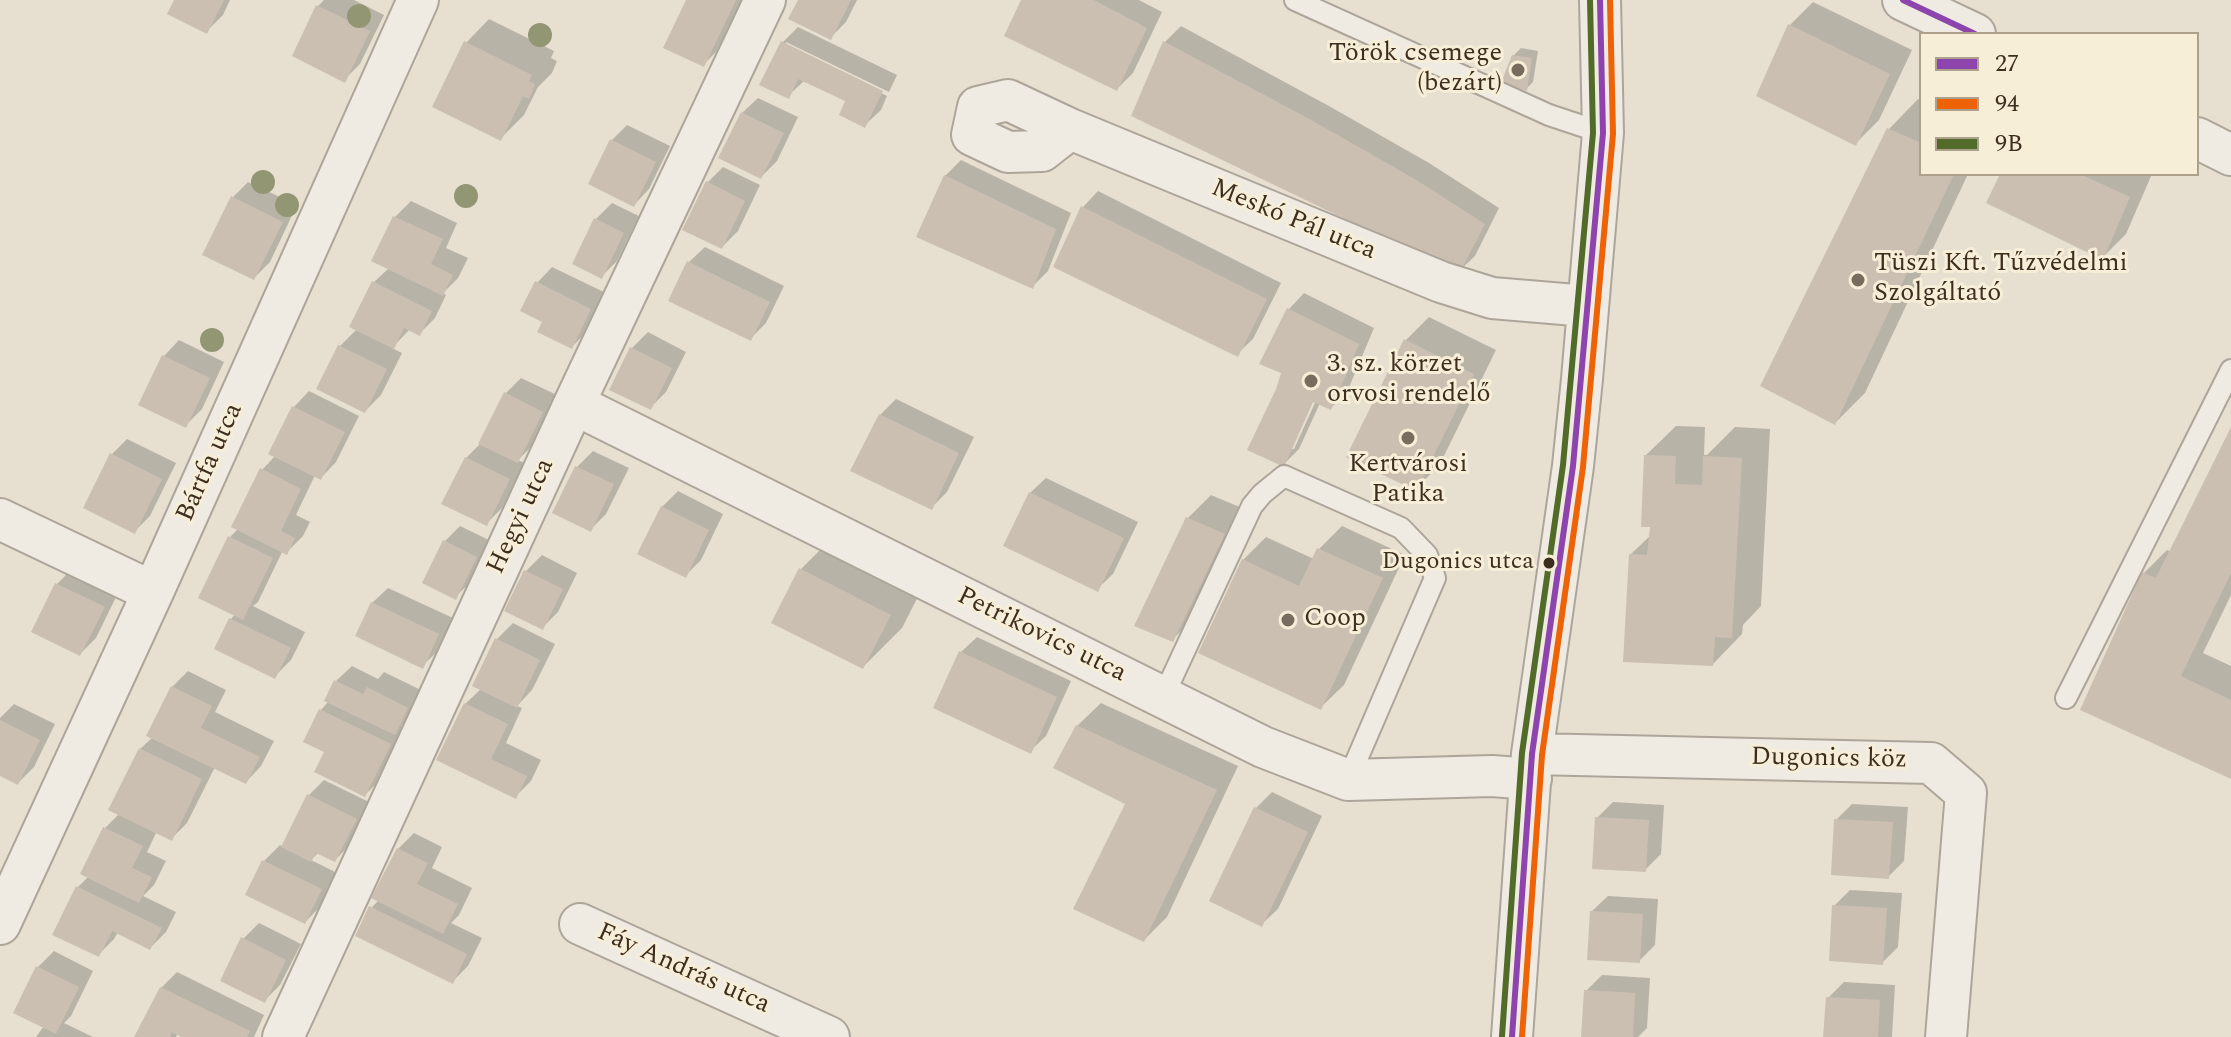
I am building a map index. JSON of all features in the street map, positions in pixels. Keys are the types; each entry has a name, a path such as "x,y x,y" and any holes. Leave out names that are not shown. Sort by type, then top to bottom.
{"street":[{"name":"Bártfa utca","path":"0,924 153,592 418,0"},
{"name":"Hegyi utca","path":"283,1037 574,404 765,0"},
{"path":"1512,1037 1531,766 1573,466 1603,133 1600,0"},
{"path":"1903,0 1971,32"},
{"name":"Meskó Pál utca","path":"1008,100 1070,129 1441,282 1492,298 1587,306"},
{"path":"2199,139 2231,155"},
{"name":"Petrikovics utca","path":"574,404 1263,747 1348,780 1492,776 1531,766"},
{"path":"0,519 153,592"},
{"name":"Dugonics köz","path":"1531,766 1931,763 1966,793 1946,1037"},
{"name":"Fáy András utca","path":"580,924 829,1037"}],"lane":[{"path":"1295,0 1549,115 1603,133"},
{"path":"2066,698 2231,370"},
{"path":"1163,697 1252,506 1284,476 1401,528 1427,555 1435,578 1348,780"}],"building":[{"path":"174,0 224,0 207,34 167,14"},
{"path":"686,0 736,0 704,67 663,48"},
{"path":"798,0 851,0 831,40 788,19"},
{"path":"1021,0 1094,0 1147,28 1117,91 1004,36"},
{"path":"316,5 370,31 345,83 292,56"},
{"path":"1788,24 1890,74 1856,146 1756,96"},
{"path":"464,41 532,75 529,81 535,84 529,99 523,96 501,141 432,107"},
{"path":"781,41 883,91 865,128 839,115 845,101 798,79 789,99 759,85"},
{"path":"1163,41 1313,121 1413,178 1485,224 1459,274 1131,116"},
{"name":"Török csemege (bezárt)","path":"1512,55 1532,58 1527,91 1501,83"},
{"path":"741,112 784,133 761,179 718,158"},
{"name":"Tüszi Kft. Tűzvédelmi Szolgáltató","path":"1887,128 1919,142 1919,176 1953,176 1835,425 1760,386"},
{"path":"610,139 656,162 634,207 588,184"},
{"path":"944,175 1056,229 1033,289 916,237"},
{"path":"1999,176 2084,176 2130,197 2103,260 1986,203"},
{"path":"706,181 745,201 722,249 682,230"},
{"path":"231,196 283,222 254,280 202,255"},
{"path":"1081,206 1267,299 1238,357 1053,267"},
{"path":"393,216 443,239 431,264 453,275 443,296 371,261"},
{"path":"594,218 624,233 602,279 572,264"},
{"path":"687,261 770,302 751,341 668,301"},
{"path":"372,281 432,311 420,336 404,328 394,349 349,327"},
{"path":"535,281 591,309 572,349 537,332 542,322 520,311"},
{"name":"3. sz. körzet orvosi rendelő","path":"1287,308 1359,344 1331,410 1313,402 1284,467 1247,450 1281,373 1259,364"},
{"path":"1404,339 1474,374 1416,491 1346,457"},
{"path":"338,345 387,369 365,413 316,389"},
{"path":"630,347 672,368 651,410 609,390"},
{"path":"162,355 210,378 186,428 138,405"},
{"path":"504,392 543,412 518,463 478,444"},
{"path":"292,406 345,432 321,480 268,454"},
{"path":"879,414 959,453 932,510 850,471"},
{"path":"2231,427 2231,573 2181,676 2231,700 2231,779 2080,710 2142,572 2156,578"},
{"path":"110,453 162,479 135,534 83,508"},
{"path":"1644,455 1676,456 1675,484 1702,485 1703,456 1742,458 1732,638 1715,637 1713,666 1623,662 1629,554 1647,555 1650,527 1641,527"},
{"path":"465,457 510,479 487,526 441,504"},
{"path":"575,466 614,484 591,532 552,513"},
{"path":"260,468 301,489 281,531 295,538 287,555 231,527"},
{"path":"1029,492 1124,538 1098,592 1003,546"},
{"path":"661,506 709,530 686,578 637,554"},
{"path":"1186,517 1225,534 1173,642 1134,626"},
{"path":"228,536 273,558 243,620 198,598"},
{"path":"443,540 477,557 456,600 422,583"},
{"name":"Coop","path":"1317,548 1383,578 1321,710 1198,653 1242,559 1299,586"},
{"path":"799,568 891,615 863,669 771,623"},
{"path":"524,570 563,589 543,630 504,611"},
{"path":"55,583 105,607 80,656 31,632"},
{"path":"371,602 439,634 423,669 355,636"},
{"path":"229,618 291,648 275,679 214,649"},
{"path":"495,638 540,660 517,708 472,686"},
{"path":"959,651 1057,697 1031,754 933,708"},
{"path":"334,680 363,694 367,687 408,708 395,735 324,701"},
{"path":"171,686 212,706 201,728 260,757 246,784 146,736"},
{"path":"464,703 508,724 491,759 527,776 516,799 436,760"},
{"path":"319,709 391,744 365,797 314,772 324,752 303,742"},
{"path":"0,720 40,740 18,785 0,776"},
{"path":"1076,725 1217,790 1144,942 1073,909 1125,804 1053,768"},
{"path":"139,748 202,779 172,841 108,810"},
{"path":"307,794 357,819 335,862 316,853 311,862 281,847"},
{"path":"1254,807 1308,832 1262,927 1209,901"},
{"path":"1595,817 1649,820 1646,872 1592,869"},
{"path":"1834,819 1893,822 1889,879 1831,875"},
{"path":"103,827 143,846 132,868 152,877 139,903 80,874"},
{"path":"397,848 428,863 417,884 458,904 443,934 371,898"},
{"path":"262,860 322,889 305,924 245,895"},
{"path":"76,886 162,928 150,950 112,931 99,957 52,935"},
{"path":"1832,905 1887,908 1883,965 1829,961"},
{"path":"369,906 467,954 453,984 355,936"},
{"path":"1590,911 1643,914 1640,963 1587,960"},
{"path":"241,937 286,960 265,1003 220,981"},
{"path":"36,966 79,987 56,1034 13,1013"},
{"path":"160,987 250,1031 247,1037 181,1037 172,1032 170,1037 134,1037"},
{"path":"1584,990 1635,993 1633,1037 1581,1037"},
{"path":"1826,997 1880,1000 1878,1037 1823,1037"}],"transit line":[{"name":"9B","path":"1502,1036 1522,753 1563,465 1593,133 1590,0"},
{"name":"27","path":"1512,1037 1532,754 1573,466 1603,133 1600,0"},
{"name":"94","path":"1522,1037 1542,755 1583,467 1613,134 1610,0"},
{"name":"27","path":"1903,0 1971,32"}],"place":[{"name":"Török csemege (bezárt)","path":"1518,70"},
{"name":"Tüszi Kft. Tűzvédelmi Szolgáltató","path":"1858,280"},
{"name":"3. sz. körzet orvosi rendelő","path":"1311,381"},
{"name":"Kertvárosi Patika","path":"1408,438"},
{"name":"Dugonics utca","path":"1549,563"},
{"name":"Coop","path":"1288,620"}]}
